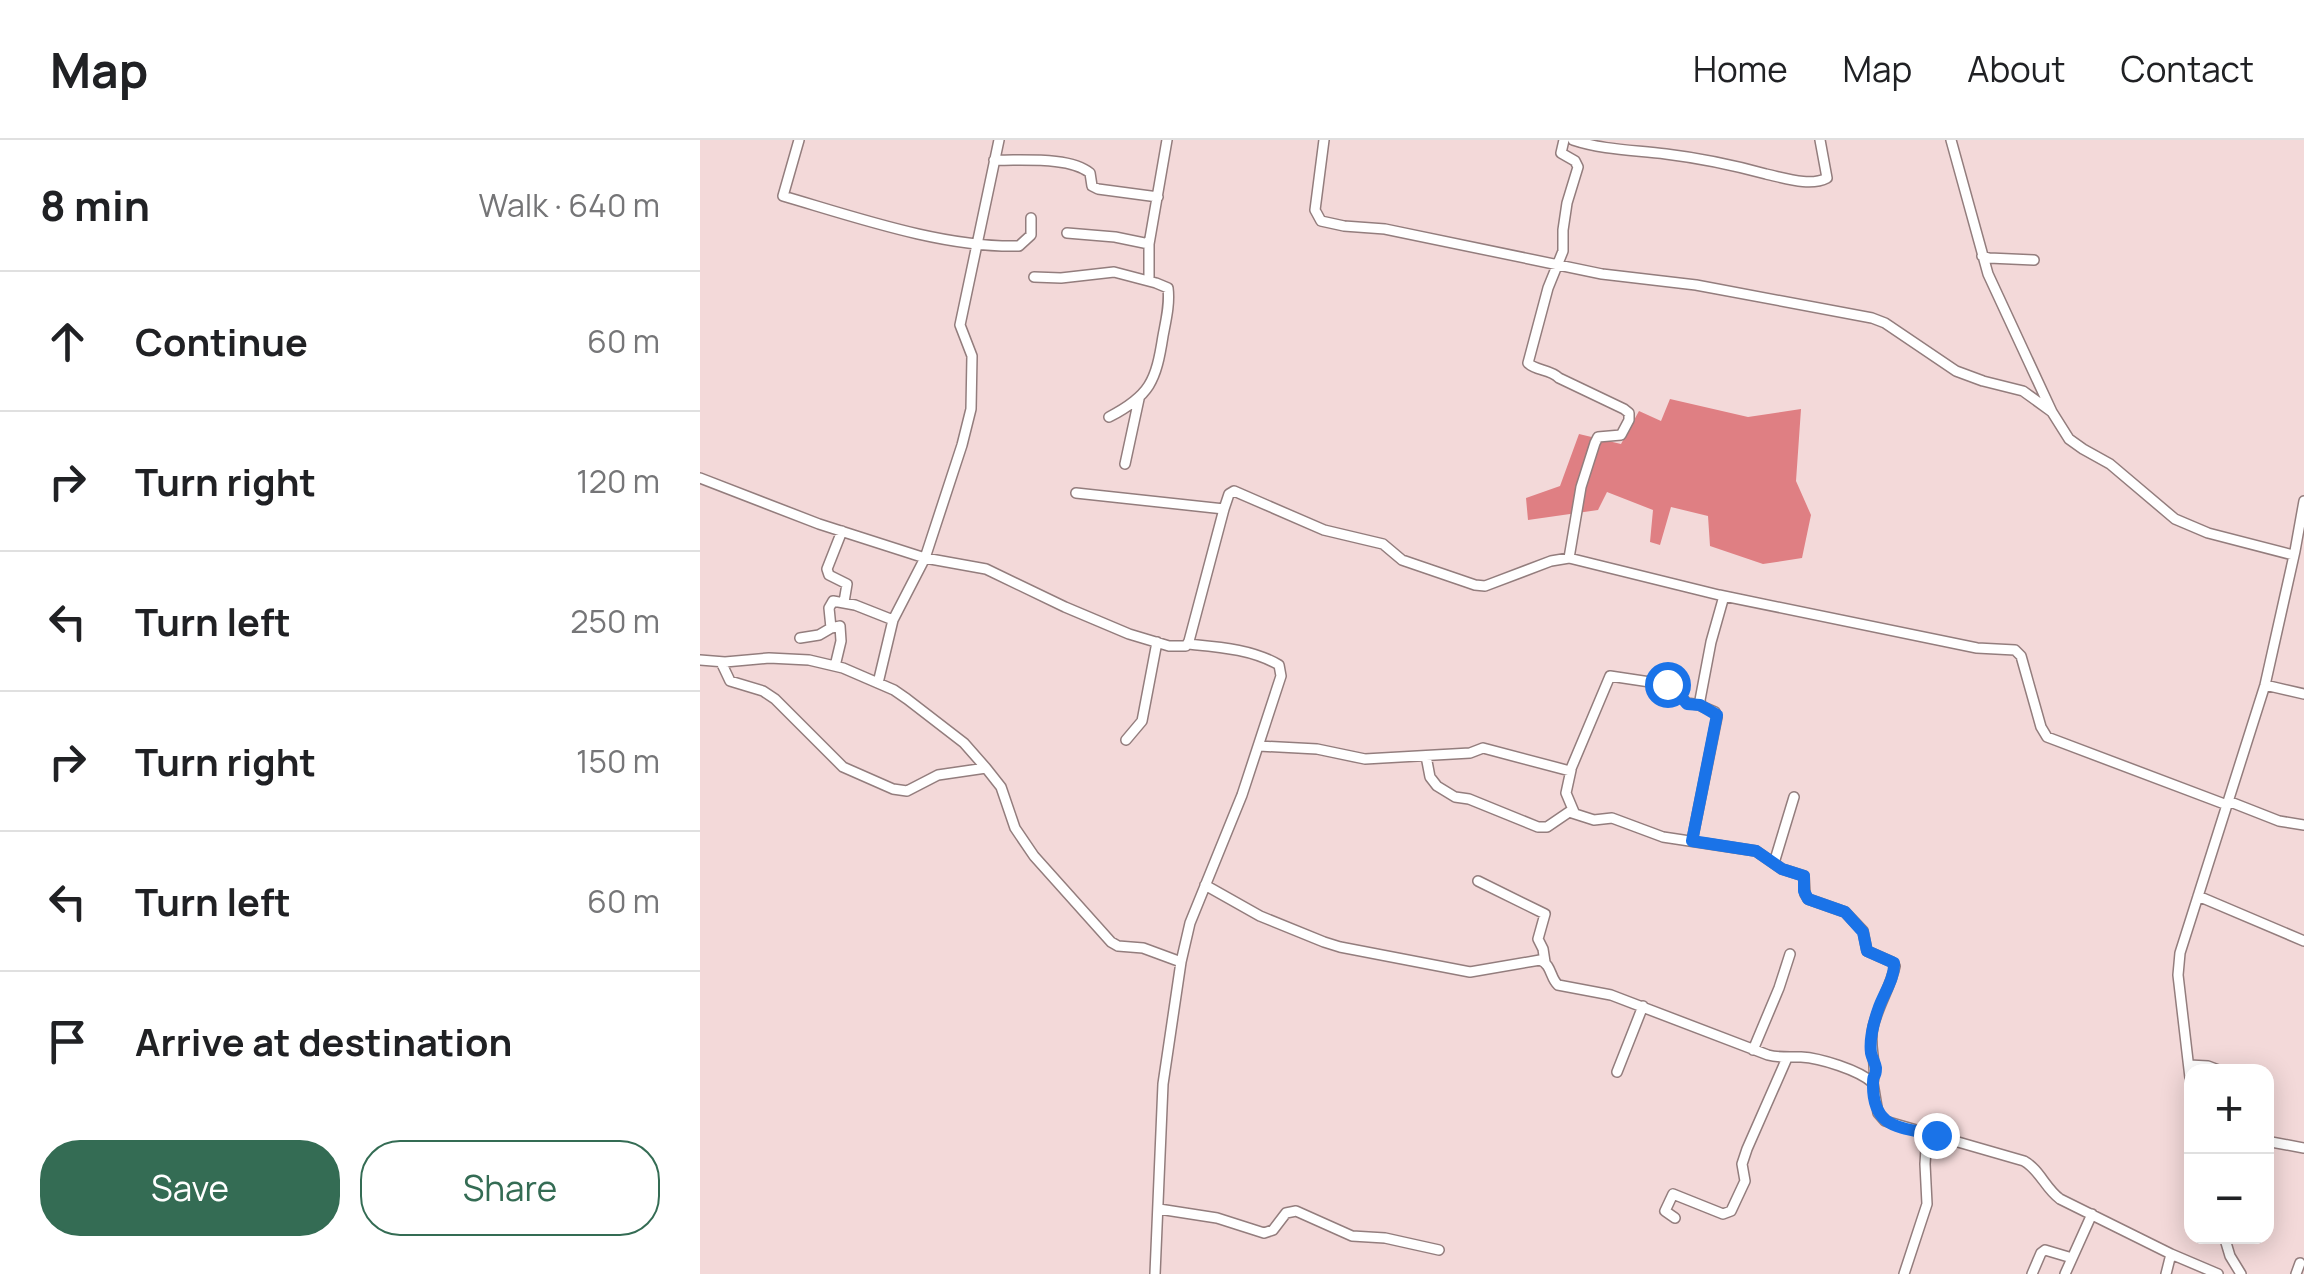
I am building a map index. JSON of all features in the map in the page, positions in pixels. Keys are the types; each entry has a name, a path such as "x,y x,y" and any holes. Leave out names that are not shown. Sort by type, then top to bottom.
{"street":[{"path":"798,140 783,196 976,246 1019,246 1031,235 1031,218"},
{"path":"878,684 893,620 925,558 971,410 972,356 960,325 998,140"},
{"path":"1149,282 1150,244 1167,140"},
{"path":"1324,140 1315,210 1321,221 1385,229 1602,274 1696,286 1882,321 1956,371 2024,391 2052,412"},
{"path":"1564,140 1561,152 1578,167 1567,203 1564,251 1543,306 1528,365 1554,373 1629,413 1621,434 1598,437 1595,443 1581,488 1569,558"},
{"path":"1572,140 1817,182 1827,178 1820,140"},
{"path":"1951,140 1982,256 1997,296 2052,412 2074,444 2110,464 2174,519 2208,534 2297,553"},
{"path":"994,160 1047,161 1082,167 1090,174 1092,186 1098,189 1158,197"},
{"path":"1067,233 1150,244"},
{"path":"1982,256 2034,260"},
{"path":"1034,277 1114,272 1168,288 1158,370 1140,397 1109,417"},
{"path":"1126,464 1140,397"},
{"path":"700,478 925,558 986,568 1129,634 1176,647 1188,644 1234,649 1279,665 1280,682 1242,795 1190,923 1182,962 1163,1084 1155,1274"},
{"path":"1188,644 1224,509 1229,494 1237,491 1324,530 1378,542 1402,560 1476,586 1569,558 1724,596 1976,648 2016,650 2047,736 2279,821 2304,824"},
{"path":"1076,494 1224,509"},
{"path":"2189,1064 2178,966 2265,685 2297,553 2304,501"},
{"path":"842,530 827,569 829,575 847,584 844,602"},
{"path":"1700,705 1710,642 1724,596"},
{"path":"830,628 833,601 893,620"},
{"path":"800,638 819,635 839,625 841,641 834,666"},
{"path":"1126,740 1142,721 1157,642"},
{"path":"700,660 809,660 834,666 907,698 964,743 986,768 1001,787 1016,828 1034,856 1111,942 1182,962"},
{"path":"721,662 730,681 776,699 843,767 893,789 907,790 938,775 986,768"},
{"path":"1574,812 1566,793 1571,770 1610,676 1670,684 1687,704 1700,705 1717,717 1692,841"},
{"path":"2265,685 2304,694"},
{"path":"1258,746 1316,749 1365,759 1472,753 1483,748 1571,770"},
{"path":"1426,756 1432,781 1455,797 1538,827 1548,827 1563,814 1574,812 1594,820 1612,818 1663,837 1756,851 1782,869 1804,876 1808,899 1842,910 1863,932 1867,951 1895,966 1872,1029 1871,1050 1876,1069 1873,1082 1880,1116 1896,1125 2014,1157 2031,1165 2060,1199 2202,1271 2218,1274"},
{"path":"1774,863 1794,797"},
{"path":"1478,881 1545,914 1538,939 1544,949 1544,962 1558,986 1611,994 1753,1050 1774,1057 1809,1058 1873,1082"},
{"path":"1204,886 1260,916 1340,947 1470,972 1533,960 1544,962"},
{"path":"2198,896 2304,941"},
{"path":"1753,1050 1790,954"},
{"path":"1617,1072 1643,1006"},
{"path":"1675,1218 1665,1211 1674,1194 1723,1214 1731,1212 1746,1181 1742,1164 1747,1149 1787,1058"},
{"path":"1904,1274 1927,1204 1927,1133"},
{"path":"2274,1143 2304,1148"},
{"path":"1159,1209 1217,1218 1264,1234 1274,1230 1286,1213 1296,1211 1352,1236 1385,1238 1439,1250"},
{"path":"2065,1274 2092,1214"},
{"path":"2227,1244 2240,1274"},
{"path":"2032,1274 2044,1250 2072,1258"},
{"path":"2166,1274 2170,1254"}],"shaded area":[{"path":"1670,399 1748,417 1801,409 1796,481 1811,515 1802,558 1763,564 1710,546 1708,516 1671,507 1660,545 1650,542 1653,510 1607,492 1598,510 1528,520 1526,498 1560,486 1579,434 1621,444 1639,411 1661,421"}],"route":[{"path":"1667,684 1687,704 1700,705 1717,715 1692,841 1756,851 1782,869 1804,876 1808,899 1842,910 1863,932 1867,951 1894,963 1871,1037 1878,1113 1885,1121 1936,1135"}]}
